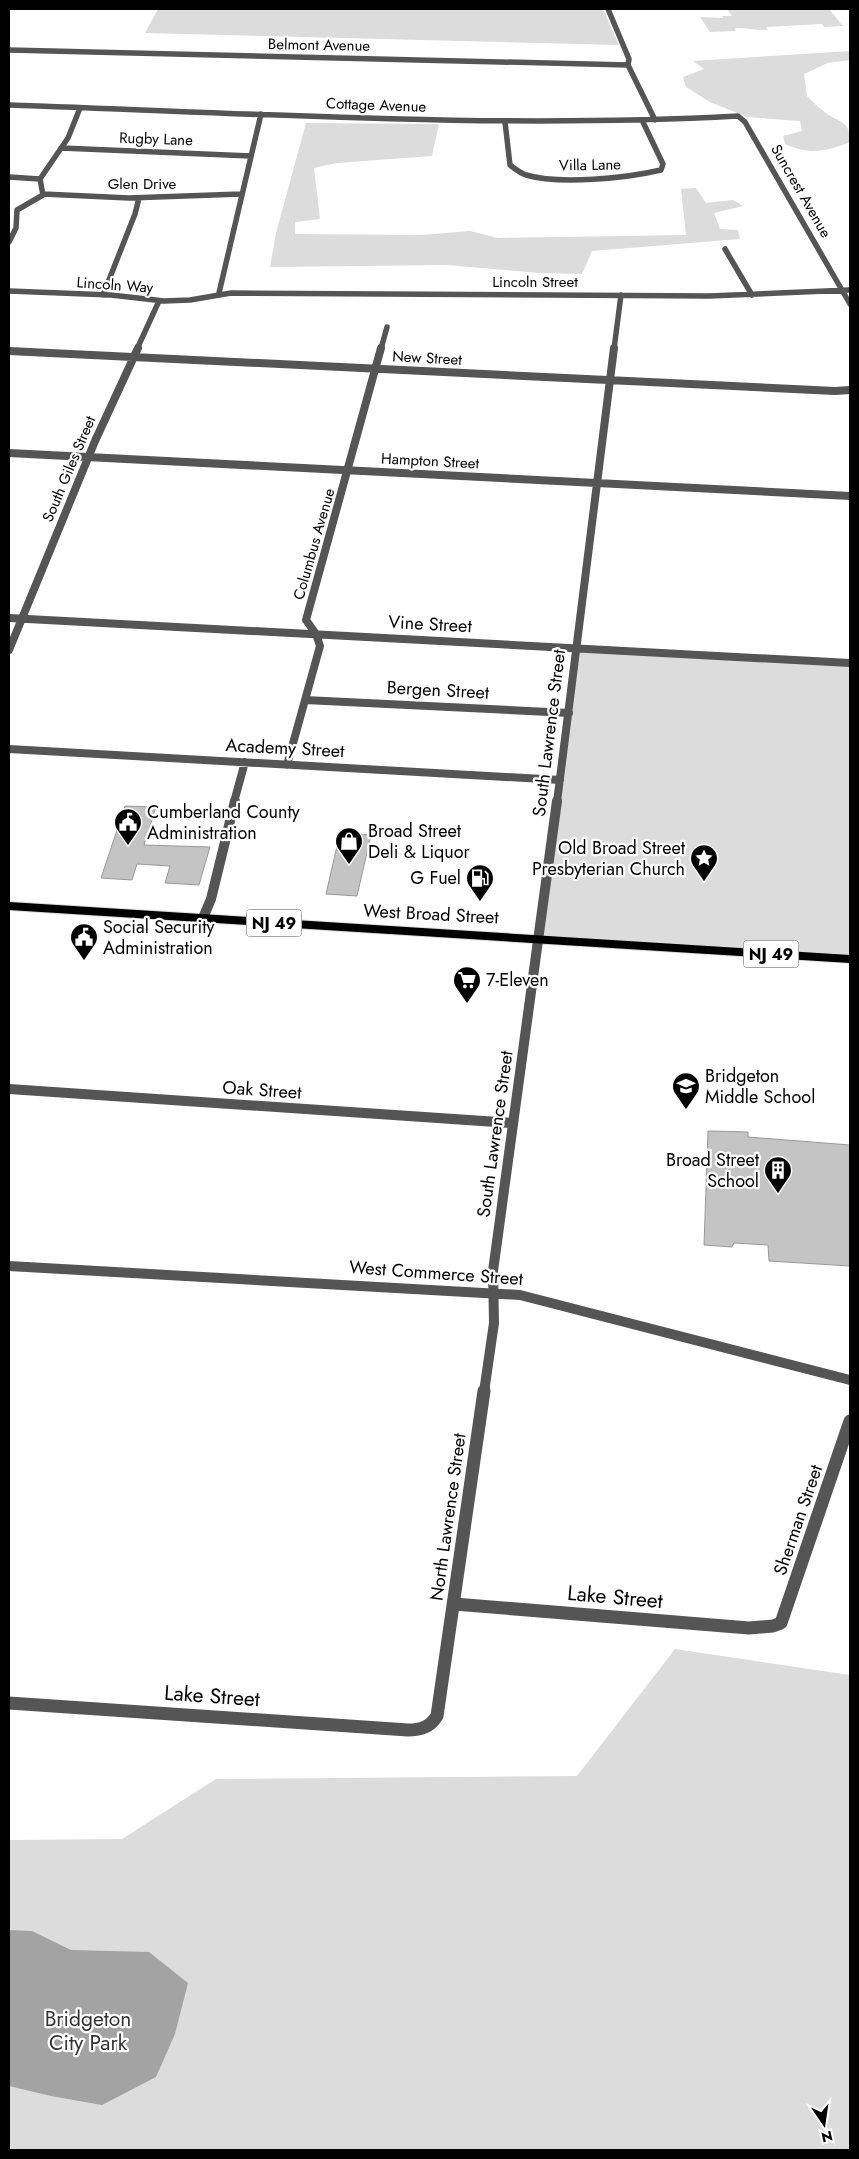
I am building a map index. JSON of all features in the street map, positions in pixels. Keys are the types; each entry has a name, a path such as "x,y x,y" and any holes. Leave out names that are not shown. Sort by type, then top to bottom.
{"highway":[{"name":"West Broad Street","path":"9,906 850,959"}],"street":[{"path":"608,9 630,59 628,65 656,120"},
{"name":"Belmont Avenue","path":"9,50 628,65"},
{"name":"Cottage Avenue","path":"9,105 505,122 656,120 734,116 742,118"},
{"path":"10,209 17,210 39,199 43,194 40,178 68,138 80,108"},
{"path":"219,294 261,114"},
{"name":"Suncrest Avenue","path":"742,118 850,304"},
{"name":"Villa Lane","path":"505,122 510,165 528,175 555,178 630,177 647,175 660,170 664,164 642,120"},
{"name":"Rugby Lane","path":"61,148 250,156"},
{"path":"9,177 40,178"},
{"name":"Glen Drive","path":"43,194 139,198 241,194"},
{"path":"103,295 135,214 139,198"},
{"path":"9,242 16,228 17,210"},
{"path":"725,249 752,295"},
{"name":"Lincoln Street","path":"219,294 752,295 850,290"},
{"name":"Lincoln Way","path":"9,291 103,295 159,301 190,300 219,294"},
{"name":"South Lawrence Street","path":"493,1293 493,1271 569,713 621,295"},
{"name":"South Giles Street","path":"9,650 89,457 159,301"},
{"name":"Columbus Avenue","path":"287,765 320,646 316,634 306,620 349,471 387,327"},
{"name":"New Street","path":"9,351 847,390"},
{"name":"Hampton Street","path":"9,453 850,496"},
{"name":"Vine Street","path":"9,618 850,663"},
{"name":"Bergen Street","path":"305,700 569,713"},
{"name":"Academy Street","path":"9,748 560,780"},
{"path":"203,918 211,899 225,836 245,762"},
{"name":"Oak Street","path":"9,1089 512,1123"},
{"name":"West Commerce Street","path":"9,1266 520,1295 850,1380"},
{"name":"North Lawrence Street","path":"413,1730 426,1728 434,1723 437,1716 494,1323 493,1293"},
{"name":"Sherman Street","path":"773,1626 781,1623 850,1421"},
{"name":"Lake Street","path":"454,1604 749,1628 773,1626"},
{"name":"Lake Street","path":"9,1703 413,1730"}],"green space":[{"path":"158,9 603,9 619,45 145,33"},
{"path":"727,9 829,9 843,26 824,27 822,24 766,27 768,30 736,28 736,31 710,32 700,17 723,18 722,16 732,16"},
{"path":"850,51 850,60 828,63 804,74 807,96 831,117 844,123 850,135 850,142 825,150 802,150 785,144 783,136 802,131 800,121 747,117 710,102 686,87 683,77 704,69 693,61"},
{"path":"306,123 439,124 432,156 337,163 314,168 320,219 295,222 295,234 423,235 470,231 498,238 686,235 681,189 696,188 706,203 733,200 743,206 714,213 720,229 738,230 740,239 592,251 582,274 539,273 447,265 270,267 276,233"},
{"path":"577,648 850,663 850,959 538,939"},
{"name":"Bridgeton City Park","path":"675,1649 850,1675 850,2150 9,2150 9,1840 122,1839 216,1779 577,1776"}],"shaded area":[{"path":"9,1930 32,1931 71,1950 149,1952 188,1983 175,2034 156,2077 102,2105 9,2086"}],"building":[{"name":"Cumberland County Administration","path":"125,806 156,807 144,845 210,847 199,885 165,883 170,866 137,864 132,880 101,878"},
{"name":"Broad Street Deli & Liquor","path":"340,833 371,835 357,896 326,894"},
{"name":"Broad Street School","path":"708,1131 748,1132 748,1137 850,1145 850,1266 769,1261 768,1245 734,1243 732,1247 704,1245"}],"place":[{"name":"Cumberland County Administration","path":"128,846"},
{"name":"Broad Street Deli & Liquor","path":"349,865"},
{"name":"Old Broad Street Presbyterian Church","path":"704,882"},
{"name":"G Fuel","path":"480,902"},
{"name":"Social Security Administration","path":"84,961"},
{"name":"7-Eleven","path":"467,1004"},
{"name":"Bridgeton Middle School","path":"686,1110"},
{"name":"Broad Street School","path":"778,1194"}]}
